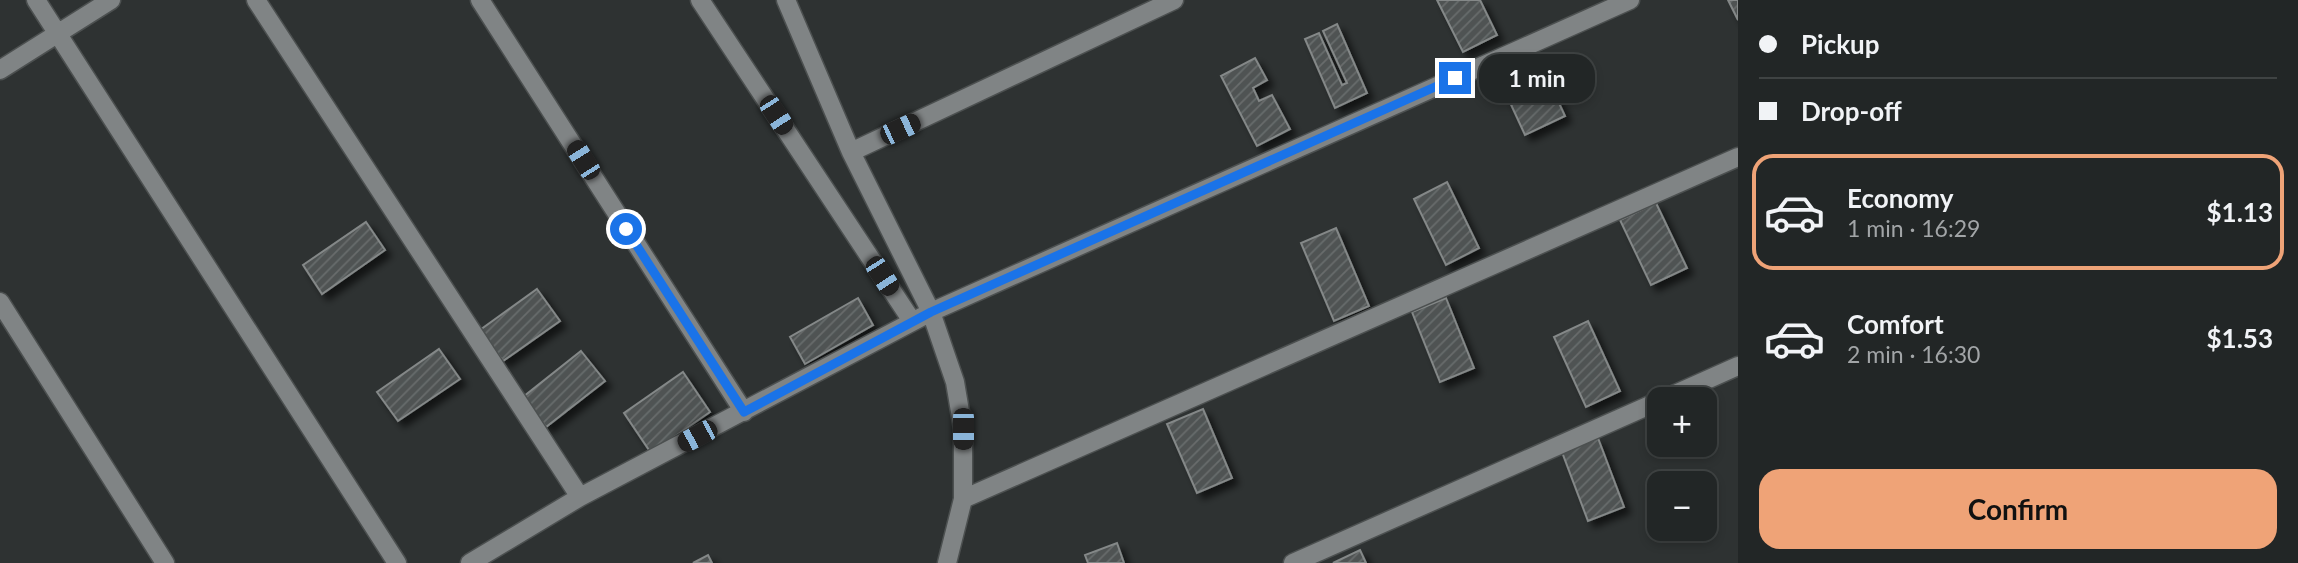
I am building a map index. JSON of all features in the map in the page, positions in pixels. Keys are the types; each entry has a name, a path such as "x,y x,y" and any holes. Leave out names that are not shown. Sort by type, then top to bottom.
{"street":[{"path":"36,0 397,563"},
{"path":"0,70 111,0"},
{"path":"256,0 580,497"},
{"path":"480,0 744,412"},
{"path":"700,0 912,321"},
{"path":"786,0 852,152 931,312 956,382 963,429 963,499 947,563"},
{"path":"852,152 1174,0"},
{"path":"470,563 580,497 912,321 1630,0"},
{"path":"963,499 1738,157"},
{"path":"0,302 165,563"},
{"path":"1690,387 1738,366"},
{"path":"1293,563 1647,406"}],"building":[{"path":"1437,0 1480,0 1497,35 1463,52"},
{"path":"1728,0 1738,0 1738,20"},
{"path":"1337,24 1367,93 1335,108 1305,39 1319,33 1342,85 1347,83 1323,31"},
{"path":"1535,51 1565,116 1525,135 1495,70"},
{"path":"1255,58 1267,80 1253,88 1259,101 1272,95 1290,129 1257,146 1221,76"},
{"path":"1447,182 1479,248 1446,265 1414,199"},
{"path":"1656,203 1687,268 1651,285 1620,220"},
{"path":"366,222 385,250 322,294 303,265"},
{"path":"1336,228 1369,306 1334,321 1301,243"},
{"path":"537,289 560,321 503,361 480,330"},
{"path":"858,298 873,325 805,364 790,337"},
{"path":"1446,298 1474,368 1440,382 1412,312"},
{"path":"1588,321 1620,391 1586,407 1554,337"},
{"path":"439,349 460,379 398,421 377,392"},
{"path":"581,351 605,381 546,427 523,397"},
{"path":"683,372 710,412 651,453 624,413"},
{"path":"1203,409 1232,478 1197,493 1167,424"},
{"path":"1598,438 1624,507 1588,521 1562,452"},
{"path":"1117,543 1124,563 1088,563 1085,555"},
{"path":"1360,550 1366,563 1333,563"},
{"path":"708,555 712,563 693,563"}],"route":[{"path":"626,229 744,412 931,312 1455,78"}]}
